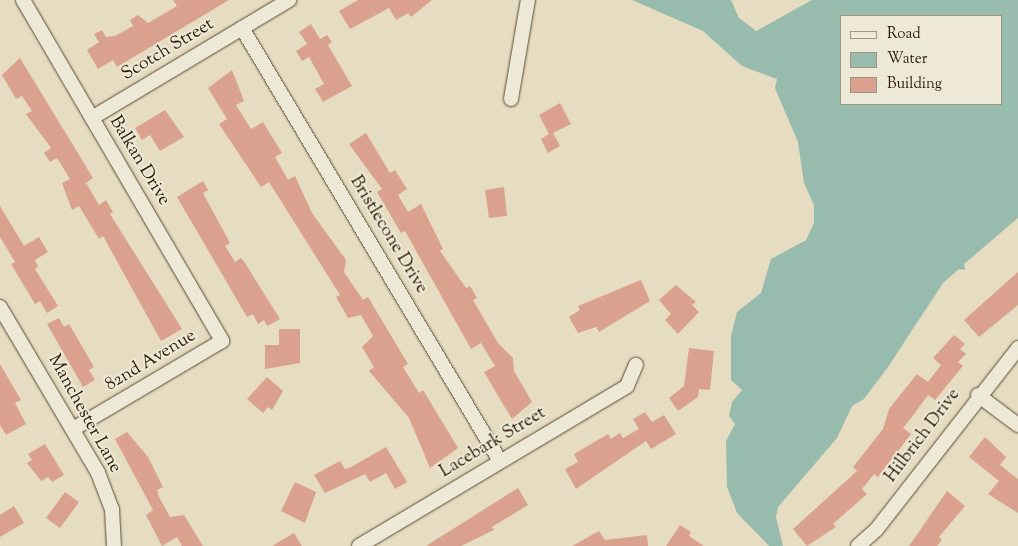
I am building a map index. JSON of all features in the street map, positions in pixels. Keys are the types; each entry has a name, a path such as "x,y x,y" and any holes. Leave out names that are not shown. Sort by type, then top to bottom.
{"street":[{"name":"Balkan Drive","path":"23,0 222,341"},
{"name":"Scotch Street","path":"92,118 289,0"},
{"path":"511,99 528,0"},
{"name":"Bristlecone Drive","path":"242,28 500,461"},
{"name":"Manchester Lane","path":"0,307 98,472 112,509 114,546"},
{"name":"82nd Avenue","path":"73,429 222,341"},
{"name":"Hilbrich Drive","path":"858,546 876,530 978,395 1018,348"},
{"name":"Lacebark Street","path":"359,546 626,386 636,365"},
{"path":"978,395 1018,425"}],"water":[{"path":"632,0 731,0 739,18 756,31 812,0 1018,0 1018,218 964,264 965,270 959,269 943,283 888,367 864,399 852,406 837,438 778,507 776,517 783,546 769,546 737,513 727,487 726,441 735,424 729,416 732,402 742,390 731,380 731,336 737,312 761,293 771,259 806,240 814,223 814,205 804,183 798,142 775,88 777,79 742,66 703,31"}],"building":[{"path":"173,0 229,0 117,67 113,60 98,69 87,50 99,42 94,34 102,30 106,37 115,36 133,26 130,20 138,15 148,23 177,6"},
{"path":"358,0 432,0 411,17 408,13 396,20 389,8 350,29 339,11"},
{"path":"311,24 320,39 327,35 332,42 328,45 352,86 323,102 315,89 324,84 309,57 302,61 296,51 307,44 299,32"},
{"path":"20,58 93,178 86,183 99,205 106,200 113,212 110,214 182,329 161,341 103,236 99,239 79,206 72,210 62,183 70,179 57,158 50,162 44,153 51,148 26,114 32,111 22,96 16,99 2,75"},
{"path":"232,70 244,101 236,105 251,129 263,122 282,153 275,157 288,180 295,176 312,213 346,260 344,272 363,300 368,297 408,364 403,367 419,393 423,390 458,448 430,468 409,418 369,371 374,367 362,347 373,336 361,315 348,318 336,297 340,295 269,182 261,187 219,124 227,119 208,88"},
{"path":"560,103 571,124 553,133 560,146 548,153 541,139 549,134 539,115"},
{"path":"165,110 184,137 160,151 150,135 142,140 135,128"},
{"path":"366,133 390,173 395,170 407,189 398,195 408,212 421,204 443,249 440,251 466,288 470,286 477,298 473,300 498,343 513,358 514,371 532,402 512,419 484,372 495,366 481,343 471,349 405,231 401,233 377,192 382,189 349,144"},
{"path":"203,181 208,190 203,193 230,243 225,246 235,262 241,258 245,263 280,319 267,326 264,320 258,324 253,314 247,317 177,197"},
{"path":"504,187 507,216 489,218 485,190"},
{"path":"0,206 24,246 39,237 48,252 35,260 38,267 35,269 58,306 47,313 40,301 35,304 11,264 15,262 0,237"},
{"path":"1018,272 1018,305 979,337 964,320"},
{"path":"641,280 650,301 599,332 596,327 578,333 569,317 580,310 578,306"},
{"path":"676,285 696,302 692,305 699,312 678,334 665,320 671,314 659,300"},
{"path":"59,318 64,327 69,324 94,367 89,370 95,380 83,387 47,324"},
{"path":"279,329 300,329 300,363 265,369 265,345 279,345"},
{"path":"954,335 965,344 960,349 966,354 958,362 963,366 935,400 928,395 903,428 911,434 878,477 874,474 862,489 867,494 833,524 836,527 807,546 793,529 857,471 853,467 883,429 889,409 917,374 928,382 941,365 933,358"},
{"path":"689,348 714,351 710,390 699,389 698,397 678,411 669,398 684,386"},
{"path":"0,364 21,400 15,403 26,424 6,435 0,425"},
{"path":"267,377 283,391 272,410 268,407 263,413 247,399"},
{"path":"645,412 652,422 664,415 676,434 651,449 646,441 576,489 565,469 578,462 574,454 608,434 611,439 620,433 623,438 639,429 633,419"},
{"path":"127,432 148,457 163,487 157,490 170,517 184,515 203,546 182,546 177,537 162,546 146,515 153,510 115,439"},
{"path":"985,437 1006,457 1000,465 1018,479 1018,513 988,494 999,481 969,457"},
{"path":"45,444 64,475 52,482 48,477 41,481 27,463 32,460 28,454"},
{"path":"386,447 407,482 395,489 386,473 370,482 365,474 325,493 314,475 340,461 345,469 351,467"},
{"path":"295,482 316,492 305,523 281,511"},
{"path":"518,488 528,505 492,527 494,530 461,546 426,546"},
{"path":"947,491 965,506 939,537 942,540 937,546 909,546"},
{"path":"65,492 79,502 60,528 46,518"},
{"path":"14,506 24,523 0,537 0,515"},
{"path":"680,525 691,532 689,536 704,546 666,546"},
{"path":"599,531 605,540 647,535 648,546 572,546"},
{"path":"294,533 302,546 272,546"}]}
